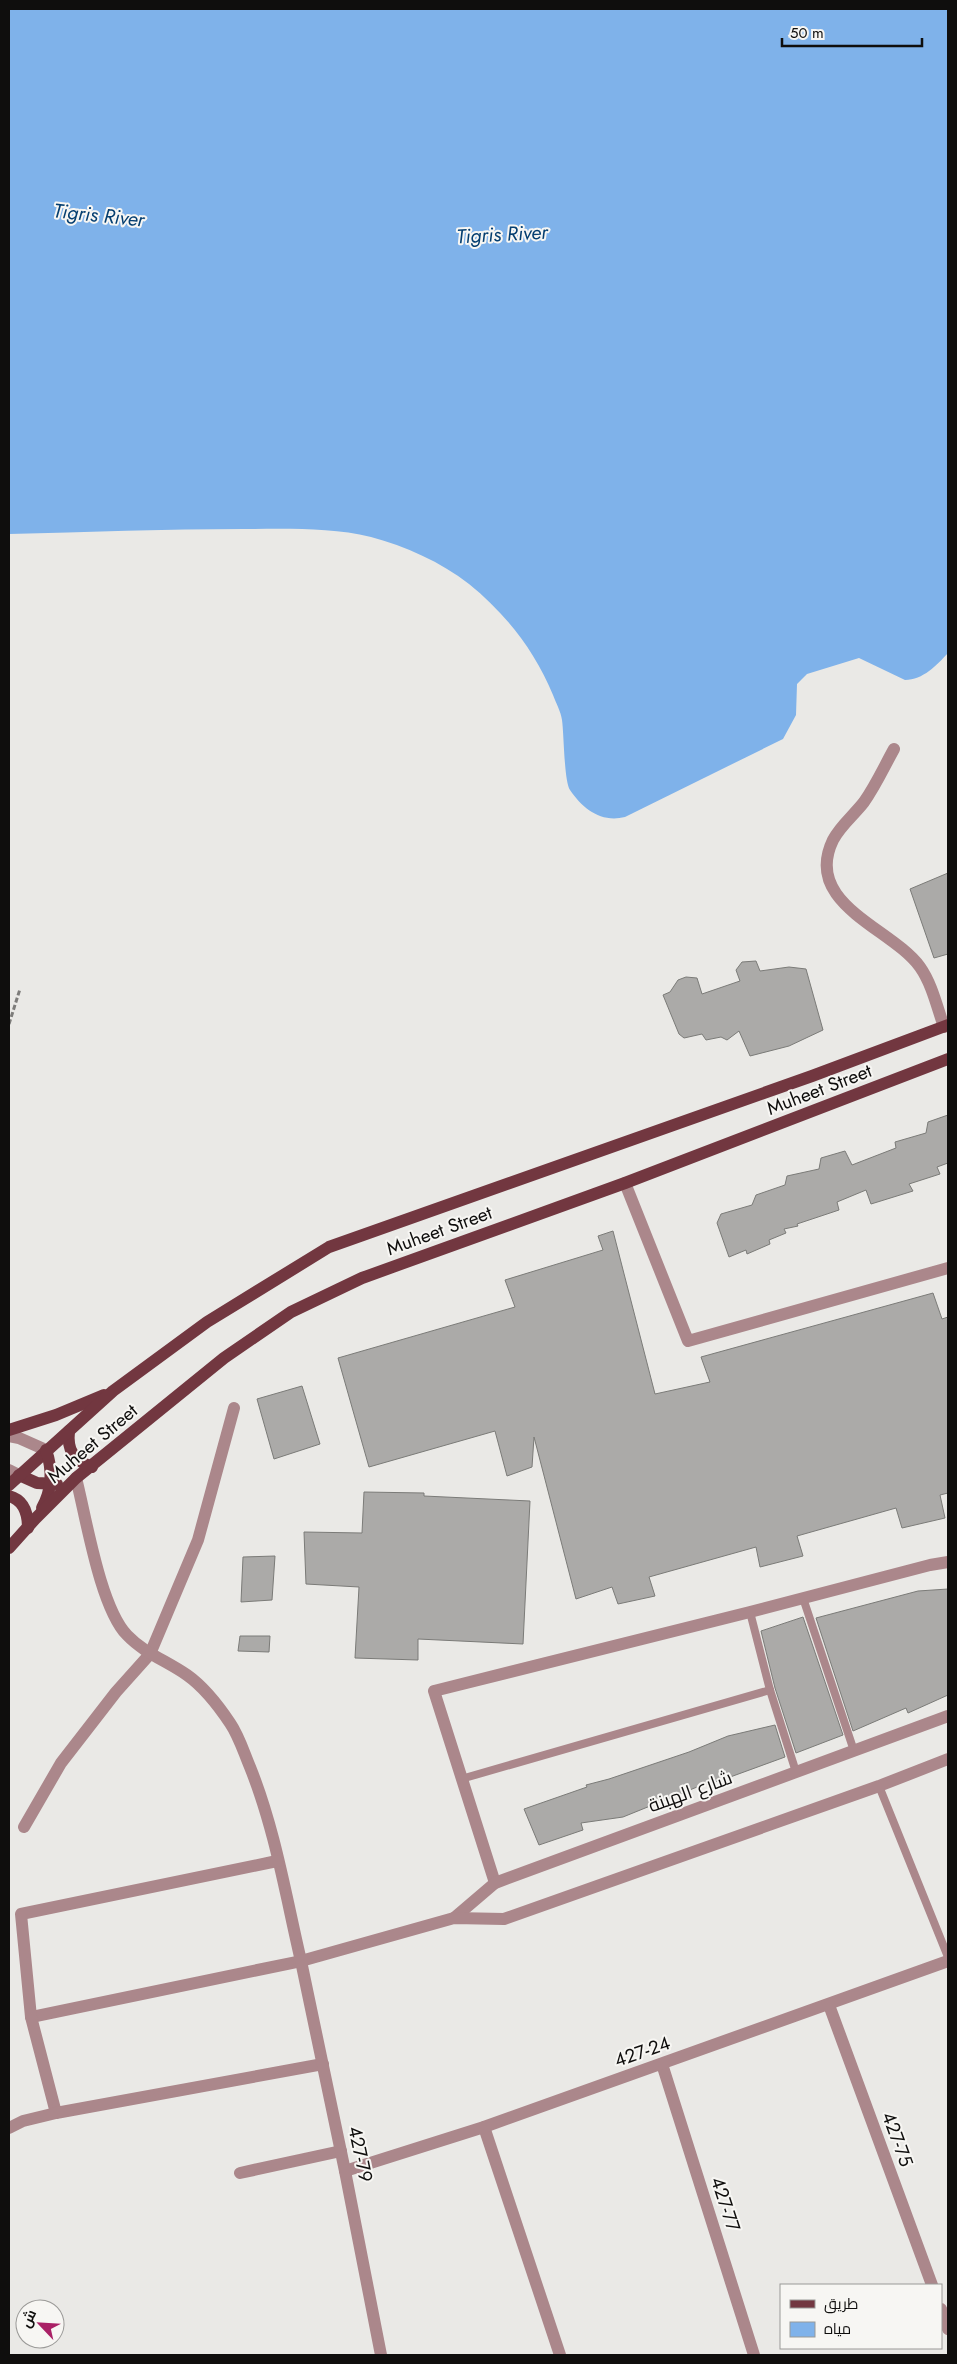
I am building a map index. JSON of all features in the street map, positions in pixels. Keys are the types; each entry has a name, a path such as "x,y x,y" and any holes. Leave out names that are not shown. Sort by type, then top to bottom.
{"main road":[{"name":"Muheet Street","path":"9,1485 14,1473 69,1431 113,1391 208,1322 330,1247 812,1076 946,1026"},
{"name":"Muheet Street","path":"9,1548 76,1478 92,1467 224,1358 291,1312 362,1278 625,1183 948,1059"},
{"path":"9,1430 56,1415 113,1391"},
{"path":"69,1431 67,1443 72,1454 80,1463 92,1467"},
{"path":"32,1523 45,1502 50,1484 51,1470 46,1450"},
{"path":"14,1473 31,1481 50,1484 64,1483 76,1478"},
{"path":"9,1496 22,1504 32,1523"}],"street":[{"path":"894,749 872,790 833,841 828,856 828,873 832,889 842,903 898,946 919,967 927,979 946,1026"},
{"path":"625,1183 688,1341 948,1268"},
{"path":"24,1827 61,1763 116,1692 150,1654 198,1540 234,1408"},
{"path":"9,1436 19,1438 46,1450"},
{"name":"427-79","path":"76,1478 100,1580 109,1604 126,1634 150,1654 187,1675 210,1697 230,1724 264,1801 323,2064 381,2355"},
{"path":"495,1883 434,1691 948,1562"},
{"name":"شارع الهبنة","path":"454,1918 495,1883 948,1716"},
{"name":"شارع الهبنة","path":"31,2017 301,1961 454,1918 504,1919 879,1786 948,1759"},
{"path":"56,2113 31,2017 21,1914 278,1860"},
{"name":"427-24","path":"345,2171 484,2127 948,1961"},
{"name":"427-75","path":"829,2005 932,2284"},
{"path":"9,2128 23,2121 56,2113 323,2064"},
{"name":"427-77","path":"662,2064 754,2355"},
{"path":"484,2127 560,2355"},
{"path":"240,2173 341,2150"},
{"path":"942,2311 948,2329"}],"lane":[{"path":"803,1598 854,1751"},
{"path":"750,1612 770,1690 796,1772"},
{"path":"461,1779 770,1690"},
{"path":"879,1786 948,1957"}],"path":[{"path":"9,1024 20,989"}],"water":[{"name":"Tigris River","path":"9,9 948,9 948,653 924,675 912,679 905,680 859,658 807,674 797,684 796,715 783,739 625,817 608,818 593,813 570,790 566,777 561,714 546,679 528,648 507,621 469,584 447,569 422,556 397,545 371,537 323,530 214,529 9,534"}],"building":[{"path":"948,873 948,954 934,958 910,889"},
{"path":"756,961 760,971 789,967 806,969 823,1030 789,1046 750,1056 739,1031 727,1040 721,1037 706,1040 702,1034 684,1038 679,1034 663,995 670,992 678,980 686,977 697,978 702,994 740,981 736,970 742,962"},
{"path":"948,1115 948,1163 937,1167 940,1174 909,1184 913,1191 871,1204 866,1190 837,1202 839,1210 797,1224 798,1226 784,1229 786,1233 769,1240 770,1244 747,1254 746,1250 729,1257 717,1223 721,1214 752,1205 756,1195 785,1185 787,1176 819,1169 821,1158 845,1151 852,1165 896,1148 895,1142 926,1133 928,1122"},
{"path":"613,1231 655,1394 710,1382 701,1357 933,1293 942,1319 948,1317 948,1493 940,1495 945,1518 902,1528 896,1508 797,1536 803,1556 760,1567 756,1547 649,1577 655,1596 618,1604 612,1587 576,1599 534,1437 532,1467 507,1476 495,1431 369,1467 338,1358 515,1307 505,1280 603,1250 598,1236"},
{"path":"302,1386 320,1444 274,1459 257,1399"},
{"path":"364,1492 424,1493 424,1496 530,1501 523,1644 418,1639 418,1660 355,1658 359,1587 306,1584 304,1532 362,1533"},
{"path":"275,1556 272,1600 241,1602 243,1557"},
{"path":"948,1589 948,1695 908,1713 906,1708 853,1731 816,1618 918,1591"},
{"path":"803,1617 843,1735 796,1753 775,1688 761,1631"},
{"path":"240,1636 270,1636 269,1652 238,1651"},
{"path":"775,1725 785,1757 722,1780 702,1785 623,1817 581,1823 583,1830 539,1845 524,1809 587,1787 586,1785 689,1752 728,1736"}]}
